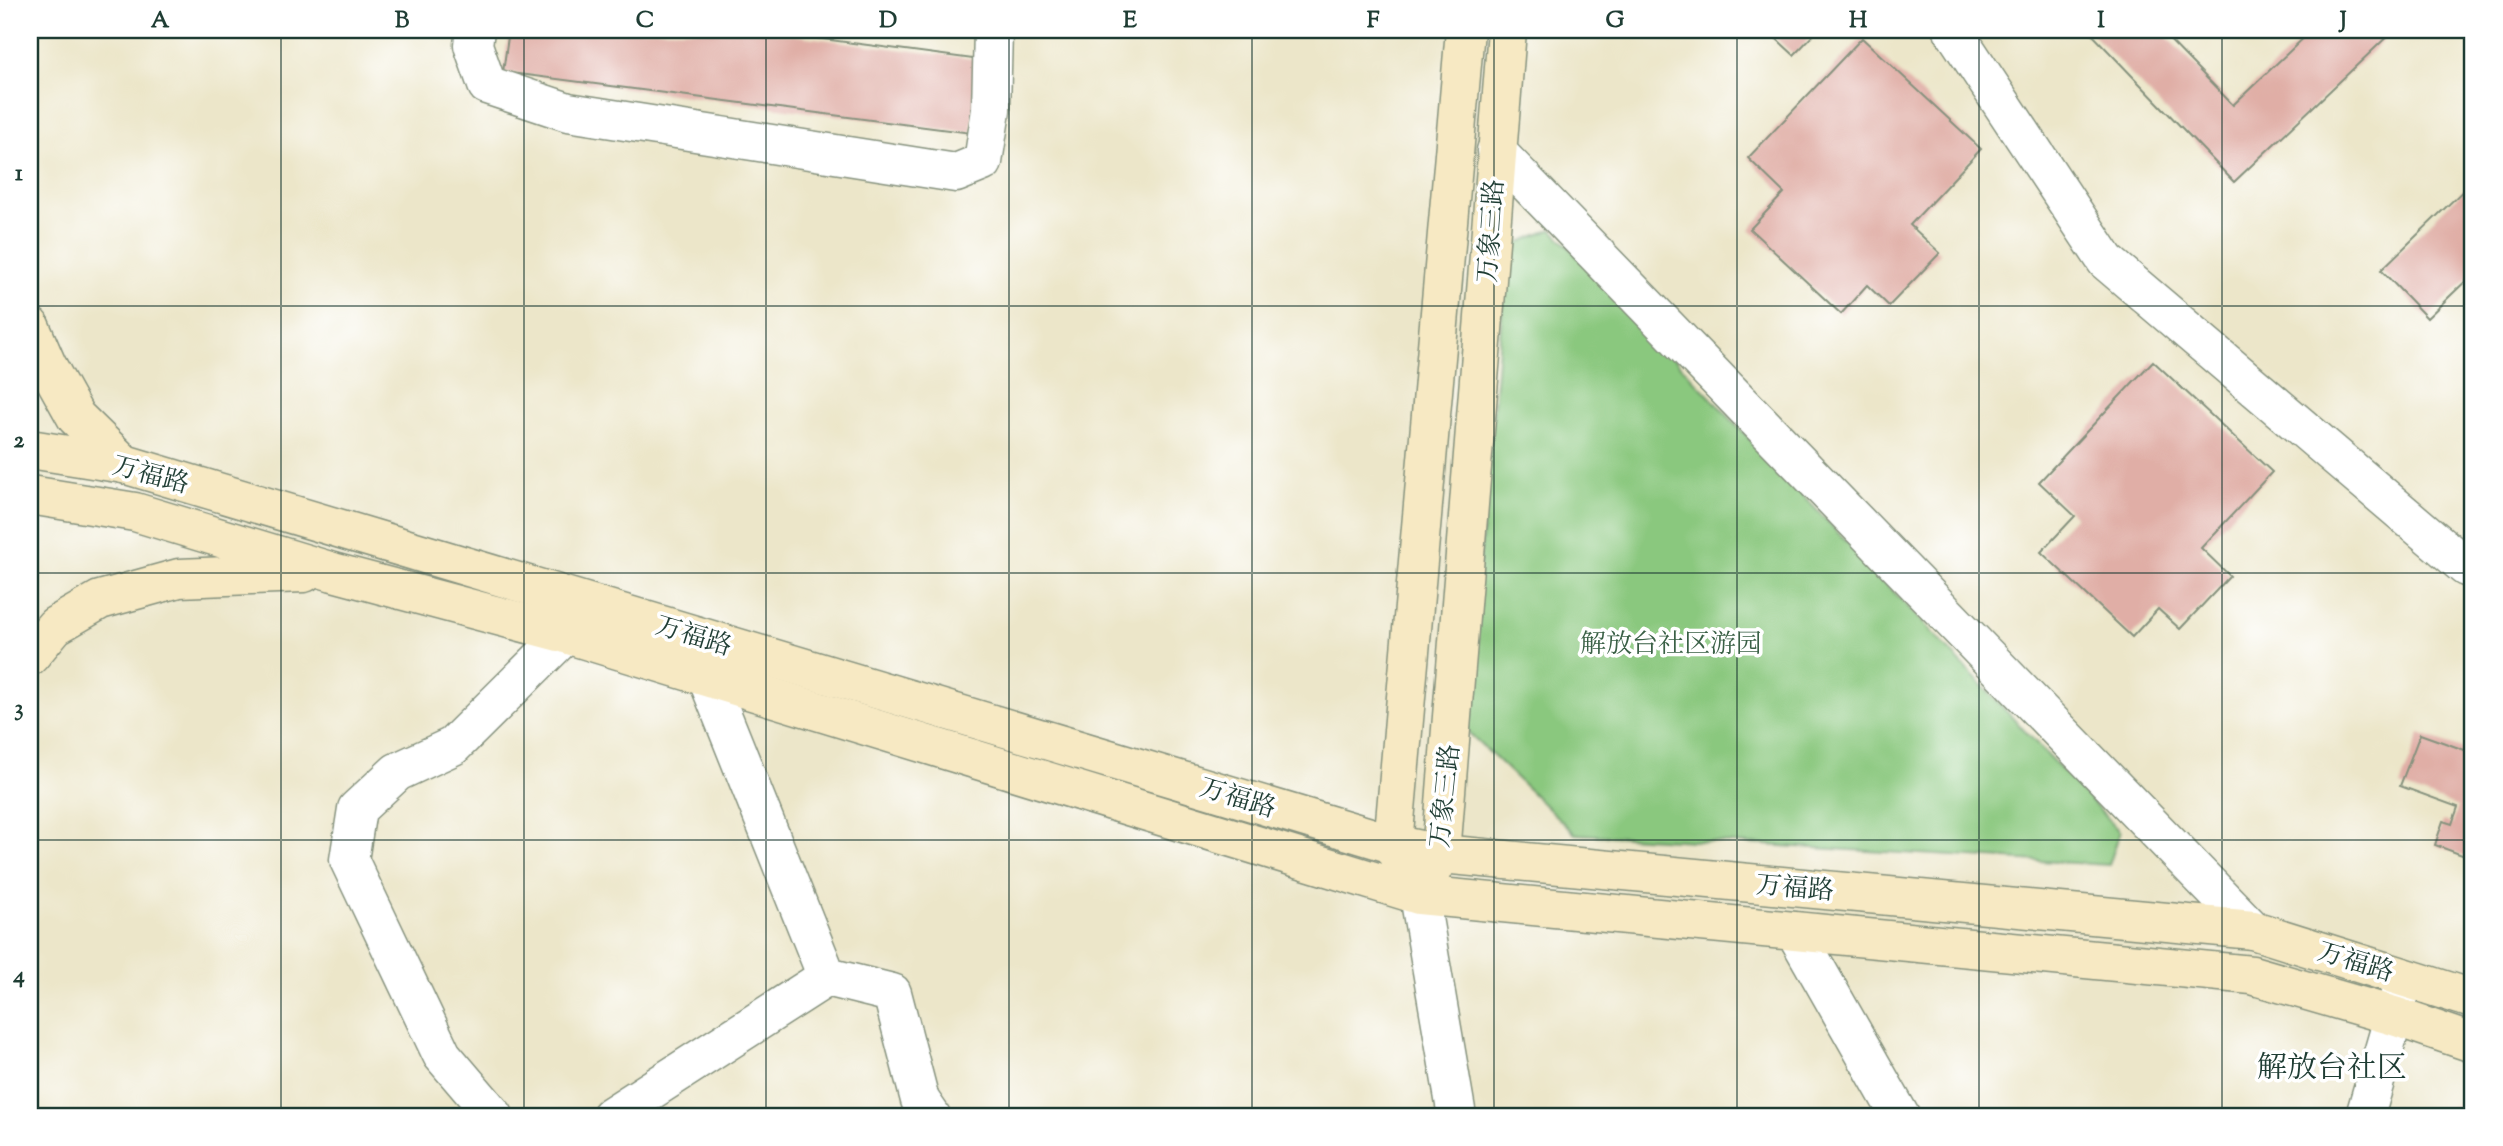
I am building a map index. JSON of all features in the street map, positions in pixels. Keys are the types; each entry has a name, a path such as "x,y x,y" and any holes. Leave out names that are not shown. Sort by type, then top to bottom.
{"street":[{"path":"475,30 473,45 488,85 568,112 956,173 983,162 991,110 993,30"},
{"name":"万象三路","path":"1419,895 1392,844 1465,30"},
{"name":"万象三路","path":"1419,895 1441,854 1507,30"},
{"path":"1953,30 2106,261 2466,567 2473,569"},
{"path":"1496,151 2253,930"},
{"path":"30,326 47,365 76,417 124,464"},
{"name":"万福路","path":"30,449 124,464 1392,844 1441,854 2253,930 2405,975 2473,999"},
{"name":"万福路","path":"30,495 135,512 333,572 566,634 1419,895 2252,975 2394,1016 2473,1043"},
{"path":"30,656 55,626 100,600 179,578 333,572"},
{"path":"494,1116 442,1055 349,860 357,809 397,772 453,746 566,634"},
{"path":"706,675 827,976"},
{"path":"1419,895 1457,1116"},
{"path":"1796,933 1900,1116"},
{"path":"2365,1116 2405,975"},
{"path":"611,1116 827,976 892,993 920,1100 931,1116"}],"shaded area":[{"path":"2473,1090 2473,1116 2437,1116"}],"green space":[{"name":"解放台社区游园","path":"1552,229 2120,832 2109,865 1575,834 1465,729 1508,247"}],"building":[{"path":"509,30 755,30 981,60 971,133 503,72"},
{"path":"1767,30 1818,30 1794,55"},
{"path":"2088,30 2160,30 2233,105 2312,30 2394,30 2234,182"},
{"path":"1862,38 1981,149 1910,225 1940,253 1889,306 1867,285 1841,314 1750,229 1784,193 1748,158"},
{"path":"2473,181 2473,274 2427,318 2381,270"},
{"path":"2153,361 2272,472 2201,548 2230,576 2180,629 2158,609 2132,637 2041,552 2075,516 2039,482"},
{"path":"2473,701 2473,717 2468,715"},
{"path":"2420,734 2473,753 2473,859 2435,845 2443,821 2452,824 2458,807 2400,786"}],"district":[{"name":"解放台社区","path":"2332,1067"}]}
